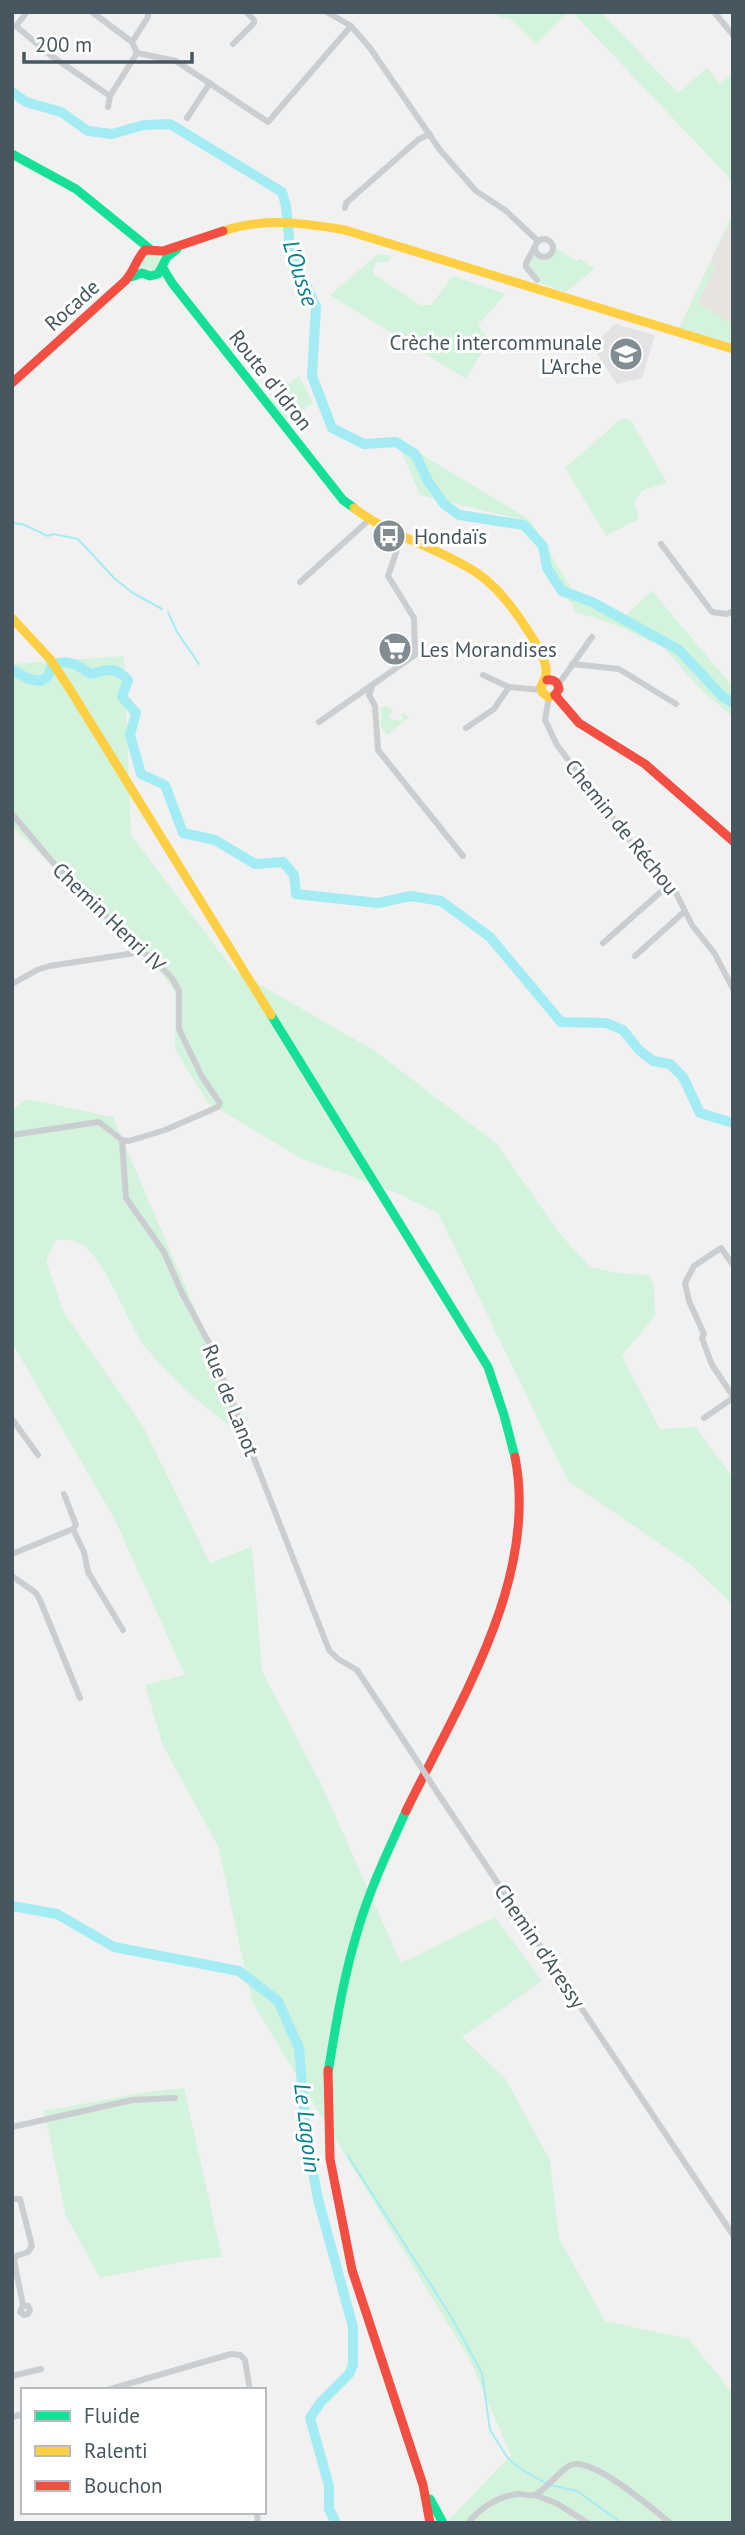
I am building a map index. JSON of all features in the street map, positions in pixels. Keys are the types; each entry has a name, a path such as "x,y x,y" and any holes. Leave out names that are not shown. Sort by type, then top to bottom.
{"main road":[{"path":"12,154 76,189 135,238 154,250"},
{"name":"Rocade","path":"12,383 125,281 154,250 232,228 276,222 345,230 733,349"},
{"path":"135,238 140,265"},
{"path":"155,275 170,254 190,242"},
{"name":"Route d'Idron","path":"154,250 171,282 343,500 369,520 476,571 488,581 528,631 544,662 547,680"},
{"name":"Route d'Idron","path":"140,265 171,282"},
{"path":"12,618 58,670 446,1306 498,1395 515,1462 520,1500 518,1535 510,1579 481,1658 377,1877 354,1936 336,2019 328,2073 330,2159 352,2270 422,2485 430,2523"},
{"path":"552,696 558,692 558,685 553,680 547,680 542,683 541,690 552,696 579,723 645,764 733,841"},
{"path":"422,2485 443,2523"}],"street":[{"path":"27,12 16,26 50,55 110,96"},
{"path":"92,12 132,42 137,52"},
{"path":"132,42 148,17 148,12"},
{"path":"233,44 254,23 246,12"},
{"path":"327,12 351,26 370,48 440,150 476,191 505,210 536,244 526,267 537,280"},
{"path":"714,12 733,35"},
{"path":"137,52 176,61 268,122 351,26"},
{"path":"108,107 110,96 137,52"},
{"path":"187,118 210,83"},
{"path":"345,208 346,203 419,139 430,134"},
{"path":"300,582 369,520"},
{"path":"319,722 415,655 414,618 388,576 399,535"},
{"path":"661,544 712,612 726,614 733,611"},
{"path":"558,685 592,637"},
{"path":"572,664 619,669 676,704"},
{"path":"483,675 509,687 541,690"},
{"path":"374,685 369,695 375,706 377,748 463,856"},
{"path":"466,728 494,709 509,687"},
{"name":"Chemin de Réchou","path":"552,696 545,720 557,745 644,859 671,883 692,925 715,954 733,989"},
{"name":"Chemin Henri IV","path":"12,814 55,865 142,952 172,978 179,991 179,1029 202,1077 220,1103 218,1107 165,1130 140,1139 122,1140"},
{"path":"603,943 671,883"},
{"path":"635,956 685,911"},
{"path":"12,984 49,966 142,952"},
{"path":"12,1135 99,1122 122,1140"},
{"name":"Rue de Lanot","path":"122,1140 126,1198 164,1252 209,1343 329,1650 342,1662"},
{"path":"704,1418 733,1397 709,1356 702,1338 704,1334 685,1283 694,1266 721,1248 733,1265"},
{"path":"12,1419 38,1455"},
{"path":"12,1554 73,1530 76,1525 64,1494"},
{"path":"73,1530 84,1552 88,1572 123,1630"},
{"path":"12,1576 40,1600 80,1698"},
{"name":"Chemin d'Aressy","path":"342,1662 357,1671 733,2235"},
{"path":"12,2127 132,2100 175,2098"},
{"path":"12,2199 20,2199 32,2246 28,2252 16,2256 14,2260 23,2305"},
{"path":"114,2388 231,2354 240,2355 245,2360 250,2388"},
{"path":"12,2375 41,2369"},
{"path":"535,2495 571,2465 584,2463 638,2496 670,2523"},
{"path":"468,2523 481,2511 506,2496 535,2495 556,2503 588,2523"}],"shaded area":[{"path":"733,213 733,344 679,329"},
{"path":"615,324 655,335 642,378 617,384 592,346"}],"green space":[{"path":"494,12 569,12 536,45 509,18 500,17"},
{"path":"572,12 601,12 678,93 707,68 720,84 733,73 733,184 724,172"},
{"path":"733,213 733,220 712,257"},
{"path":"556,248 595,269 565,292 537,282 527,263 533,253 546,260 552,257"},
{"path":"143,254 158,255 159,265 152,272 141,266"},
{"path":"378,254 391,256 388,262 376,262 373,271 375,275 420,305 431,305 453,276 506,294 478,325 489,340 466,379 330,295"},
{"path":"712,258 714,271 698,301 733,324 733,344 679,329"},
{"path":"299,376 313,403 286,421 269,398"},
{"path":"621,419 630,419 667,483 643,490 634,502 639,519 606,536 565,468"},
{"path":"396,439 530,520 571,588 626,615 652,591 733,687 733,717 702,691 664,648 616,625 576,612 522,520 420,495"},
{"path":"124,656 131,835 233,969 375,1051 497,1144 561,1235 590,1267 617,1273 649,1275 654,1284 655,1316 622,1356 660,1429 695,1427 733,1478 733,1605 691,1565 568,1481 438,1213 392,1191 302,1159 208,1103 175,1049 175,992 154,963 135,948 12,826 12,664"},
{"path":"387,706 393,710 389,717 392,720 400,721 403,718 400,715 404,712 409,717 388,735 381,727 381,707"},
{"path":"27,1099 113,1117 205,1332 256,1443 198,1400 171,1376 147,1349 107,1275 88,1250 75,1241 56,1240 46,1261 64,1313 143,1426 210,1563 252,1546 262,1671 322,1786 401,1963 495,1917 542,1981 462,2037 505,2078 550,2160 559,2238 605,2321 689,2339 733,2394 733,2523 446,2523 511,2455 470,2360 252,2002 218,1846 163,1746 145,1685 185,1675 114,1518 12,1343 12,1110"},
{"path":"184,2088 222,2257 186,2261 100,2278 66,2216 44,2111 146,2092"}],"waterway":[{"name":"L'Ousse","path":"12,92 26,102 61,112 88,131 112,134 144,125 170,124 282,192 290,249 316,307 312,376 332,428 364,444 396,442 415,454 428,481 444,504 459,515 524,525 543,546 547,568 562,591 592,602 679,650 723,697 733,703"},
{"path":"12,523 22,524 48,536 53,534 78,539 115,579 133,593 162,609"},
{"path":"168,612 177,632 199,664"},
{"path":"12,670 29,679 41,681 48,676 52,665 63,662 77,665 91,674 107,670 119,672 128,680 122,697 136,713 130,735 141,774 165,785 183,833 215,840 255,864 283,862 294,875 296,894 378,903 411,896 441,901 490,937 561,1022 606,1023 623,1030 639,1050 653,1061 670,1064 683,1077 700,1113 733,1123"},
{"name":"Le Lagoin","path":"12,1906 57,1914 114,1947 239,1971 278,2001 299,2048 306,2134 318,2199 353,2327 353,2365 349,2374 320,2403 310,2418 329,2486 329,2509 336,2523"},
{"path":"348,2156 452,2318 482,2373 490,2430 507,2457 545,2483"},
{"path":"550,2485 577,2491 622,2523"}],"traffic: fast":[{"path":"12,154 76,189 150,249"},
{"path":"131,277 142,273 150,276 158,274 167,257 177,249"},
{"path":"163,268 343,500 354,508"},
{"path":"271,1015 488,1367 515,1457"},
{"path":"328,2073 337,2017 359,1926 406,1811"},
{"path":"430,2499 443,2523"}],"traffic: slow":[{"path":"223,231 269,223 345,230 733,349"},
{"path":"354,508 383,527 462,564 494,587 516,613 541,653 546,669 542,692 548,697 555,695"},
{"path":"12,618 50,659 71,691 271,1015"}],"traffic: jam":[{"path":"12,383 125,281 145,250 163,251 223,231"},
{"path":"547,680 558,684 559,689 555,695"},
{"path":"555,695 579,723 645,764 733,841"},
{"path":"406,1811 470,1684 505,1595 515,1549 519,1503 515,1457"},
{"path":"328,2070 330,2159 352,2270 423,2485 430,2523"}],"place":[{"name":"Crèche intercommunale L'Arche","path":"626,354"},
{"name":"Hondaïs","path":"389,536"},
{"name":"Les Morandises","path":"395,649"}]}
